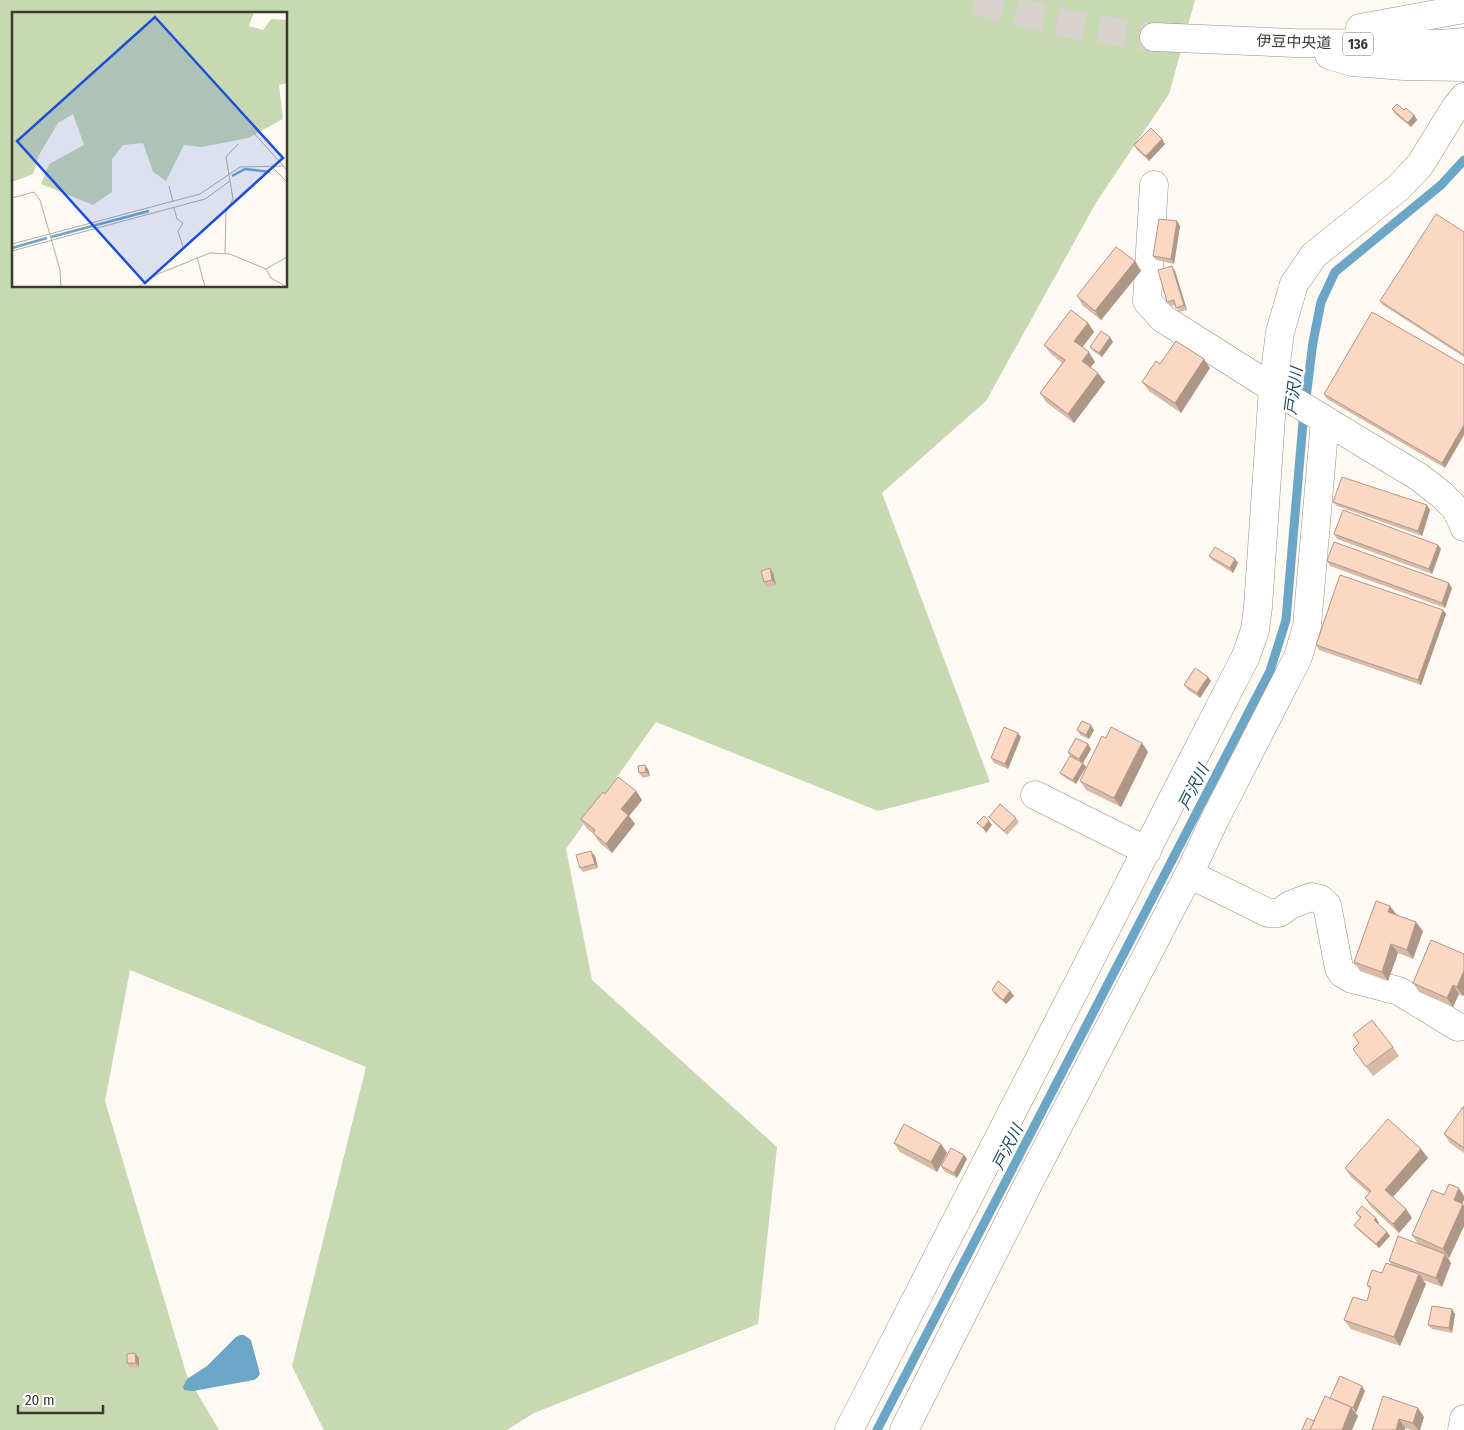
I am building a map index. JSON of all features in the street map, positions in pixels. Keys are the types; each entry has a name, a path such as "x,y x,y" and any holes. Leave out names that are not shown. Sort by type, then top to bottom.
{"main road":[{"path":"1360,28 1464,9"},
{"name":"伊豆中央道","path":"1154,30 1253,34 1360,28 1438,29 1464,26"},
{"name":"伊豆中央道","path":"1253,34 1294,43 1439,44 1464,42"},
{"path":"1294,43 1352,62 1404,66 1464,67"},
{"path":"849,1430 1246,656 1256,630 1280,392 1280,332 1294,284 1314,255 1398,188 1420,164 1461,104"},
{"path":"1154,186 1147,301 1162,318 1419,477 1455,508 1464,527"},
{"path":"904,1430 1298,657 1307,626 1322,418"},
{"path":"1035,795 1147,851"},
{"path":"1189,874 1268,913 1279,913 1290,905 1311,897 1320,899 1327,905 1338,968 1342,973 1352,979 1399,991 1458,1027"},
{"path":"1462,1430 1464,1419"}],"green space":[{"path":"0,0 1195,0 1169,94 1097,201 986,401 882,493 990,782 878,811 656,722 566,849 592,980 777,1147 758,1324 534,1413 507,1430 324,1430 292,1366 366,1067 130,970 105,1101 187,1376 219,1430 0,1430"}],"water":[{"path":"240,1335 244,1335 251,1340 260,1374 257,1378 193,1391 184,1390 183,1387 187,1379 207,1366"}],"building":[{"path":"1397,104 1404,110 1406,108 1414,115 1408,123 1392,109"},
{"path":"1151,128 1162,139 1146,156 1134,145"},
{"path":"1436,214 1464,232 1464,355 1380,301"},
{"path":"1159,219 1177,221 1171,259 1153,256"},
{"path":"1116,247 1135,261 1095,311 1077,296"},
{"path":"1172,266 1184,305 1176,308 1174,300 1167,302 1158,270"},
{"path":"1071,310 1088,323 1074,341 1089,352 1082,361 1098,373 1068,414 1040,393 1065,360 1044,345"},
{"path":"1372,312 1464,365 1464,425 1442,463 1324,394"},
{"path":"1101,331 1110,337 1099,353 1090,347"},
{"path":"1176,341 1204,359 1175,403 1142,382 1156,361 1160,364"},
{"path":"1342,477 1427,505 1418,531 1333,502"},
{"path":"1343,510 1438,545 1429,569 1334,534"},
{"path":"1334,542 1449,583 1442,603 1327,561"},
{"path":"1215,547 1235,559 1230,568 1209,556"},
{"path":"770,568 772,580 764,582 761,571"},
{"path":"1340,575 1443,610 1418,680 1316,645"},
{"path":"1195,668 1208,677 1197,693 1184,685"},
{"path":"1082,721 1091,725 1086,735 1077,730"},
{"path":"1004,727 1018,733 1005,764 991,758"},
{"path":"1111,727 1142,743 1114,798 1080,781 1102,736 1106,738"},
{"path":"1076,738 1088,744 1079,759 1068,752"},
{"path":"1070,756 1083,763 1073,780 1060,773"},
{"path":"645,765 646,772 639,773 638,766"},
{"path":"618,777 636,791 621,809 628,815 606,844 593,833 595,830 581,819"},
{"path":"1000,804 1016,818 1004,831 989,817"},
{"path":"984,816 989,821 983,828 977,823"},
{"path":"591,851 595,864 580,868 576,855"},
{"path":"1376,901 1390,906 1388,912 1416,922 1407,950 1391,944 1382,972 1354,962"},
{"path":"1431,940 1464,954 1464,971 1457,987 1453,985 1447,998 1413,983"},
{"path":"998,981 1010,991 1003,1000 992,990"},
{"path":"1372,1020 1393,1047 1366,1067 1353,1049 1359,1043 1353,1035"},
{"path":"1464,1107 1464,1148 1444,1134"},
{"path":"1388,1119 1421,1149 1385,1190 1406,1209 1393,1224 1365,1198 1371,1191 1345,1168"},
{"path":"904,1124 941,1144 931,1162 894,1143"},
{"path":"951,1148 964,1155 954,1173 941,1166"},
{"path":"1449,1184 1459,1188 1454,1200 1463,1204 1443,1249 1412,1235 1432,1190 1444,1195"},
{"path":"1362,1206 1376,1218 1374,1220 1387,1232 1376,1244 1354,1225 1361,1217 1356,1213"},
{"path":"1398,1236 1445,1254 1436,1278 1389,1261"},
{"path":"1386,1263 1419,1274 1394,1337 1344,1320 1353,1297 1367,1301 1371,1287 1367,1285 1372,1270 1382,1273"},
{"path":"1432,1306 1452,1309 1449,1328 1428,1325"},
{"path":"135,1353 136,1363 127,1363 127,1354"},
{"path":"1340,1376 1362,1386 1353,1408 1330,1398"},
{"path":"1325,1396 1351,1407 1342,1430 1310,1430"},
{"path":"1383,1396 1418,1408 1413,1423 1399,1419 1396,1430 1372,1430"},
{"path":"1307,1418 1314,1421 1310,1430 1302,1430"}],"waterway":[{"name":"戸沢川","path":"877,1430 1270,671 1286,620 1303,422 1313,342 1321,302 1335,272 1441,185 1464,160"}],"tunnel":[{"path":"976,0 1064,23 1154,37"}]}
